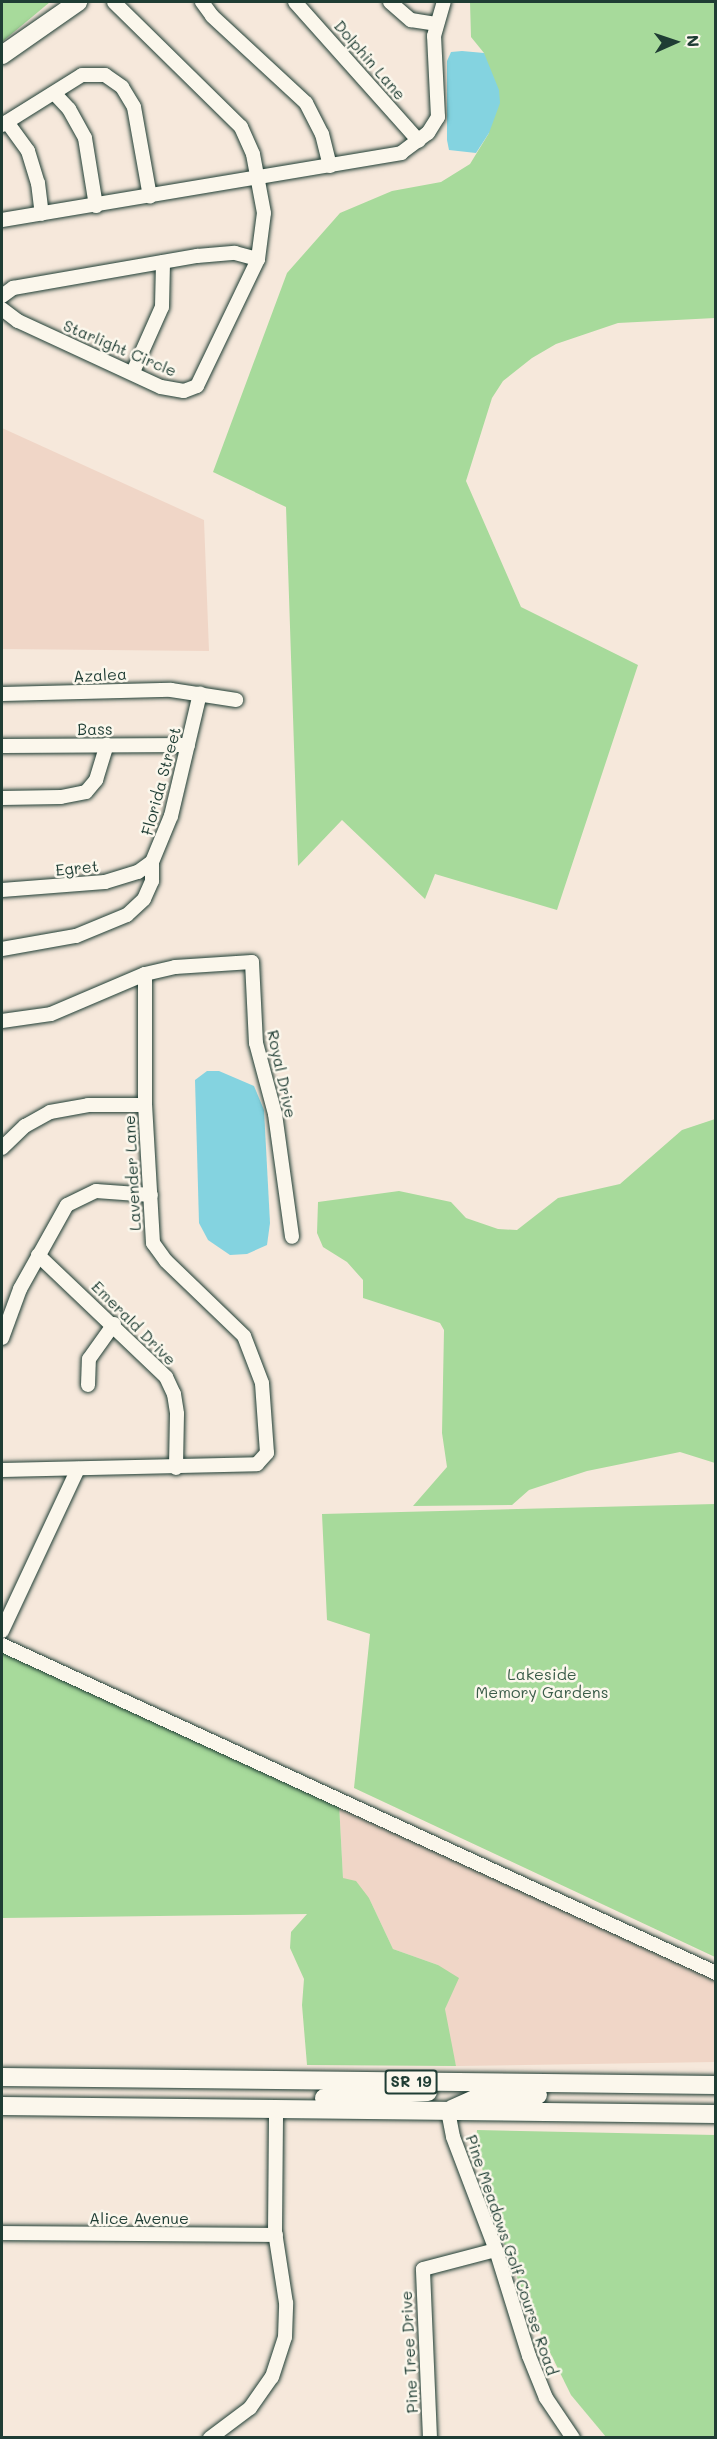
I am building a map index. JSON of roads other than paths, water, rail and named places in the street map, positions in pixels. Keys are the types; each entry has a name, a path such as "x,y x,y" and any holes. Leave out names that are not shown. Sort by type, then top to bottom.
{"main road":[{"path":"2,55 78,2"},
{"name":"SR 19","path":"2,2077 716,2085"},
{"path":"204,2108 225,2101 423,2094 447,2082"},
{"path":"448,2111 477,2098 604,2092 620,2084"},
{"name":"SR 19","path":"2,2106 716,2114"}],"street":[{"name":"Starlight Circle","path":"2,309 59,341 172,390 198,386 258,259 264,233 258,178 248,140 233,117 178,68 114,2"},
{"path":"202,2 212,16 306,103 322,134 330,166"},
{"name":"Dolphin Lane","path":"295,2 419,141"},
{"path":"390,2 411,20 436,24"},
{"path":"2,220 388,157 419,141 438,117 434,56 436,24 444,2"},
{"path":"42,214 38,183 28,151 4,124 88,73 105,75 122,87 137,116 150,196"},
{"path":"54,93 69,109 85,138 96,206"},
{"path":"2,296 13,288 163,262 235,253 258,259"},
{"path":"133,372 162,307 163,262"},
{"name":"Azalea","path":"2,694 141,689 200,693 236,700"},
{"name":"Florida Street","path":"2,949 68,938 128,915 149,889 152,862 165,836 200,693"},
{"path":"2,798 60,797 86,792 96,780 107,745"},
{"name":"Bass","path":"2,746 188,745"},
{"name":"Egret","path":"2,890 105,882 138,872 152,862"},
{"name":"Royal Drive","path":"2,1021 51,1014 145,974 175,967 252,962 256,1043 275,1114 292,1237"},
{"name":"Lavender Lane","path":"2,1470 176,1468 258,1463 267,1453 266,1416 259,1370 244,1336 155,1248 145,1105 145,974"},
{"path":"2,1148 25,1126 50,1112 88,1105 145,1105"},
{"path":"2,1338 38,1255 74,1199 113,1190 151,1195"},
{"name":"Emerald Drive","path":"38,1255 114,1324 171,1385 177,1414 176,1468"},
{"path":"88,1385 89,1359 114,1324"},
{"path":"2,1631 78,1469"},
{"path":"2,1645 418,1833 716,1974"},
{"path":"210,2438 250,2408 272,2377 281,2352 287,2312 276,2235 276,2109"},
{"name":"Pine Meadows Golf Course Road","path":"448,2111 462,2163 496,2250 539,2383 573,2438"},
{"name":"Alice Avenue","path":"2,2233 276,2235"},
{"name":"Pine Tree Drive","path":"429,2438 423,2269 496,2250"}],"water":[{"path":"451,52 484,53 499,90 500,103 489,133 476,153 449,150 447,140 447,61"},
{"path":"207,1071 219,1071 254,1086 264,1110 270,1223 267,1245 247,1254 230,1255 208,1240 199,1223 195,1080"}],"park label":[{"name":"Lakeside Memory Gardens","path":"542,1683"}]}
